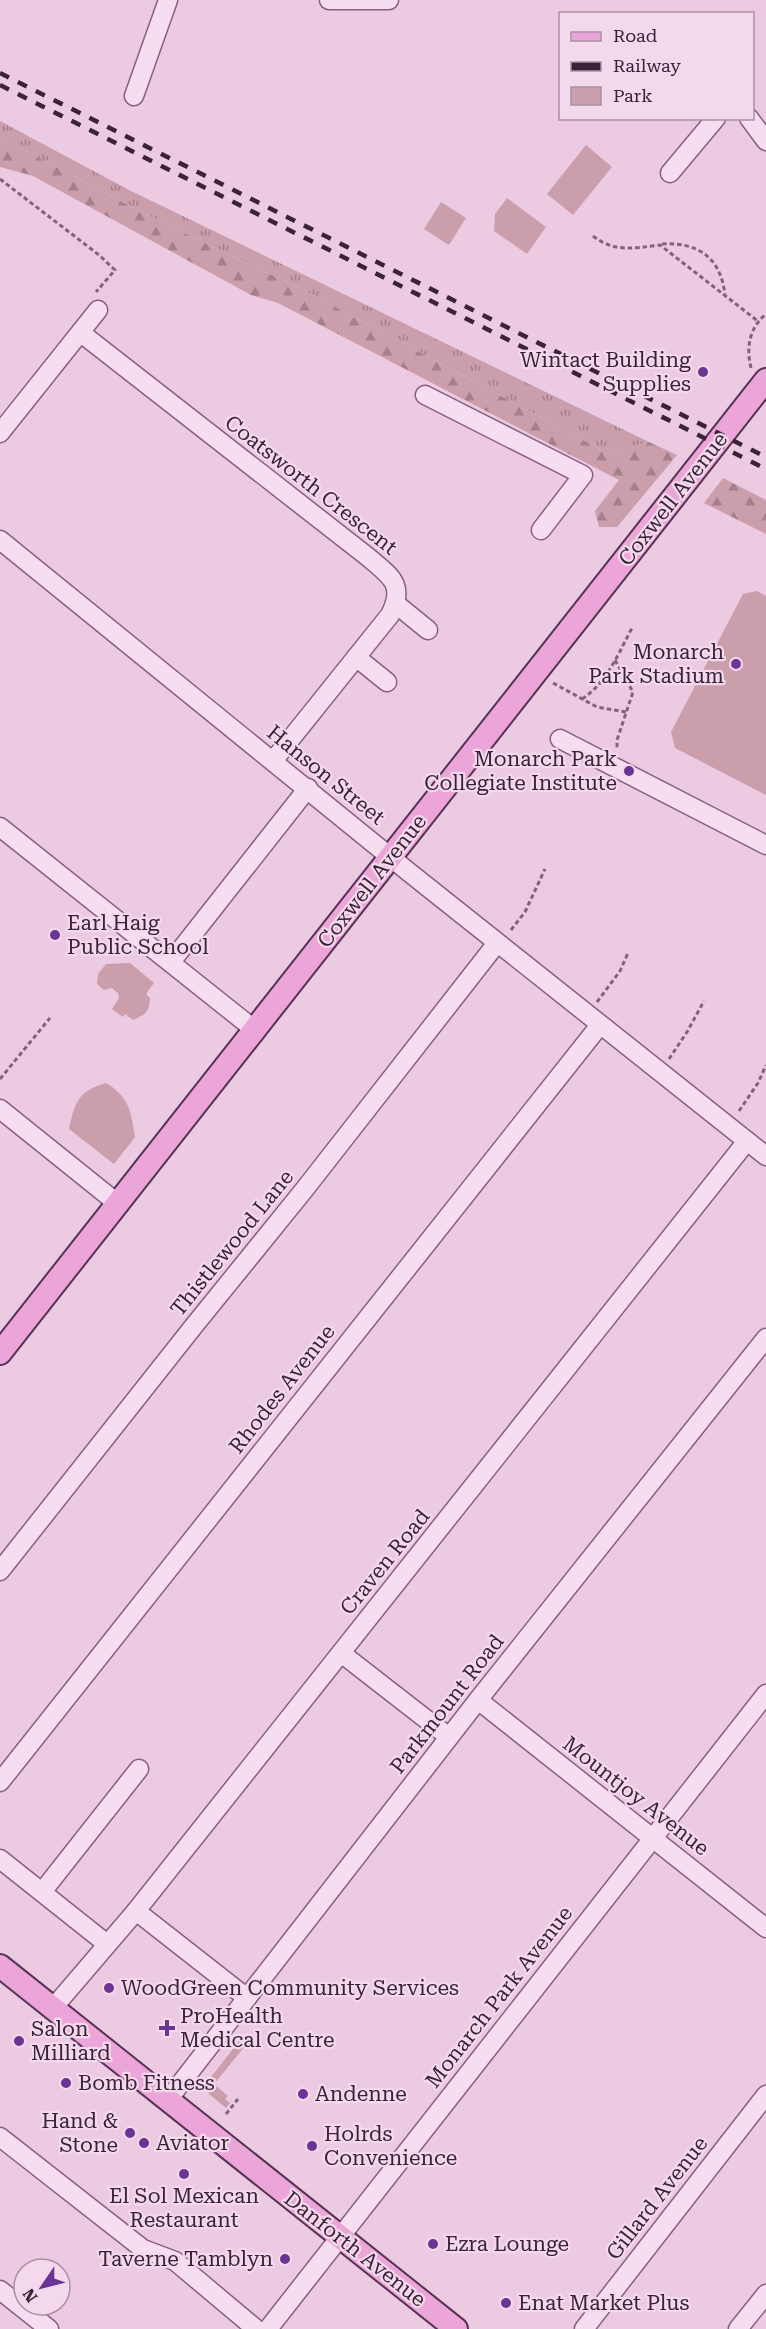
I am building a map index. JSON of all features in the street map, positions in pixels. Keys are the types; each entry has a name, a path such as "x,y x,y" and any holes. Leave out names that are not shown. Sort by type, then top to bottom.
{"main road":[{"name":"Coxwell Avenue","path":"0,1353 391,857 759,375"},
{"name":"Danforth Avenue","path":"0,1966 456,2329"}],"street":[{"path":"134,96 168,0"},
{"path":"329,0 389,0"},
{"path":"669,173 714,120"},
{"path":"750,120 766,141"},
{"path":"0,433 81,333 95,304"},
{"name":"Coatsworth Crescent","path":"81,333 391,577 397,590 396,604"},
{"path":"425,395 583,475 541,530"},
{"name":"Hanson Street","path":"0,540 391,857 503,938 600,1024 766,1156"},
{"path":"273,760 390,615 396,604 428,630"},
{"path":"356,657 387,682"},
{"path":"560,739 766,845"},
{"path":"171,962 308,788"},
{"path":"0,827 255,1030"},
{"name":"Thistlewood Lane","path":"0,1571 503,938"},
{"name":"Rhodes Avenue","path":"2,1776 600,1024"},
{"path":"0,1109 117,1203"},
{"name":"Craven Road","path":"53,2008 136,1911 747,1141"},
{"name":"Parkmount Road","path":"167,2101 478,1700 766,1338"},
{"path":"341,1653 449,1737"},
{"name":"Monarch Park Avenue","path":"268,2329 766,1694"},
{"name":"Mountjoy Avenue","path":"478,1700 766,1928"},
{"path":"42,1892 139,1769"},
{"path":"0,1859 107,1944"},
{"path":"136,1911 247,1998"},
{"name":"Gillard Avenue","path":"584,2329 766,2095"},
{"path":"0,2137 143,2249 175,2261 256,2329"},
{"path":"0,2290 49,2329"},
{"path":"738,2329 766,2294"}],"path":[{"path":"0,179 115,270 95,304"},
{"path":"592,236 610,247 626,249 678,243 700,250 710,258 719,271 724,281 726,296"},
{"path":"660,244 759,322"},
{"path":"759,375 747,354 750,339 766,314"},
{"path":"582,699 595,691 633,626"},
{"path":"615,660 633,692 617,740 617,768"},
{"path":"553,683 597,707 626,712"},
{"path":"503,938 525,912 545,869"},
{"path":"596,1003 620,971 628,953"},
{"path":"668,1060 704,1001"},
{"path":"0,1078 50,1018"},
{"path":"737,1115 758,1083 766,1065"},
{"path":"226,2114 238,2099"}],"green space":[{"path":"0,121 129,190 649,442 609,454 311,294 143,213 0,137"},
{"path":"0,137 143,213 311,294 609,454 649,442 677,455 617,527 599,527 595,511 619,480 278,303 251,295 33,176 0,167"},
{"path":"586,145 612,167 573,215 547,194"},
{"path":"507,198 546,227 527,254 494,231 495,214"},
{"path":"441,202 466,218 449,245 424,229"},
{"path":"723,478 766,500 766,534 704,503"},
{"name":"Monarch Park Stadium","path":"757,591 766,596 766,795 675,748 671,732 743,594"},
{"path":"130,963 154,983 146,994 150,998 148,1009 133,1020 125,1014 123,1017 112,1009 119,998 118,993 112,988 104,990 97,984 98,974 106,964"},
{"path":"106,1083 125,1100 135,1137 114,1164 69,1129 79,1099 89,1090"},
{"path":"243,2036 250,2040 214,2084 228,2096 225,2099 230,2103 226,2108 209,2094 208,2081"}],"railway":[{"path":"0,73 766,457"},
{"path":"0,85 766,469"}],"place":[{"name":"Wintact Building Supplies","path":"703,372"},
{"name":"Monarch Park Stadium","path":"736,664"},
{"name":"Monarch Park Collegiate Institute","path":"629,771"},
{"name":"Earl Haig Public School","path":"55,935"},
{"name":"WoodGreen Community Services","path":"109,1988"},
{"name":"ProHealth Medical Centre","path":"167,2028"},
{"name":"Salon Milliard","path":"19,2041"},
{"name":"Bomb Fitness","path":"66,2083"},
{"name":"Andenne","path":"303,2094"},
{"name":"Hand & Stone","path":"130,2133"},
{"name":"Aviator","path":"144,2143"},
{"name":"Holrds Convenience","path":"312,2146"},
{"name":"El Sol Mexican Restaurant","path":"184,2174"},
{"name":"Ezra Lounge","path":"433,2244"},
{"name":"Taverne Tamblyn","path":"285,2259"},
{"name":"Enat Market Plus","path":"506,2303"}]}
